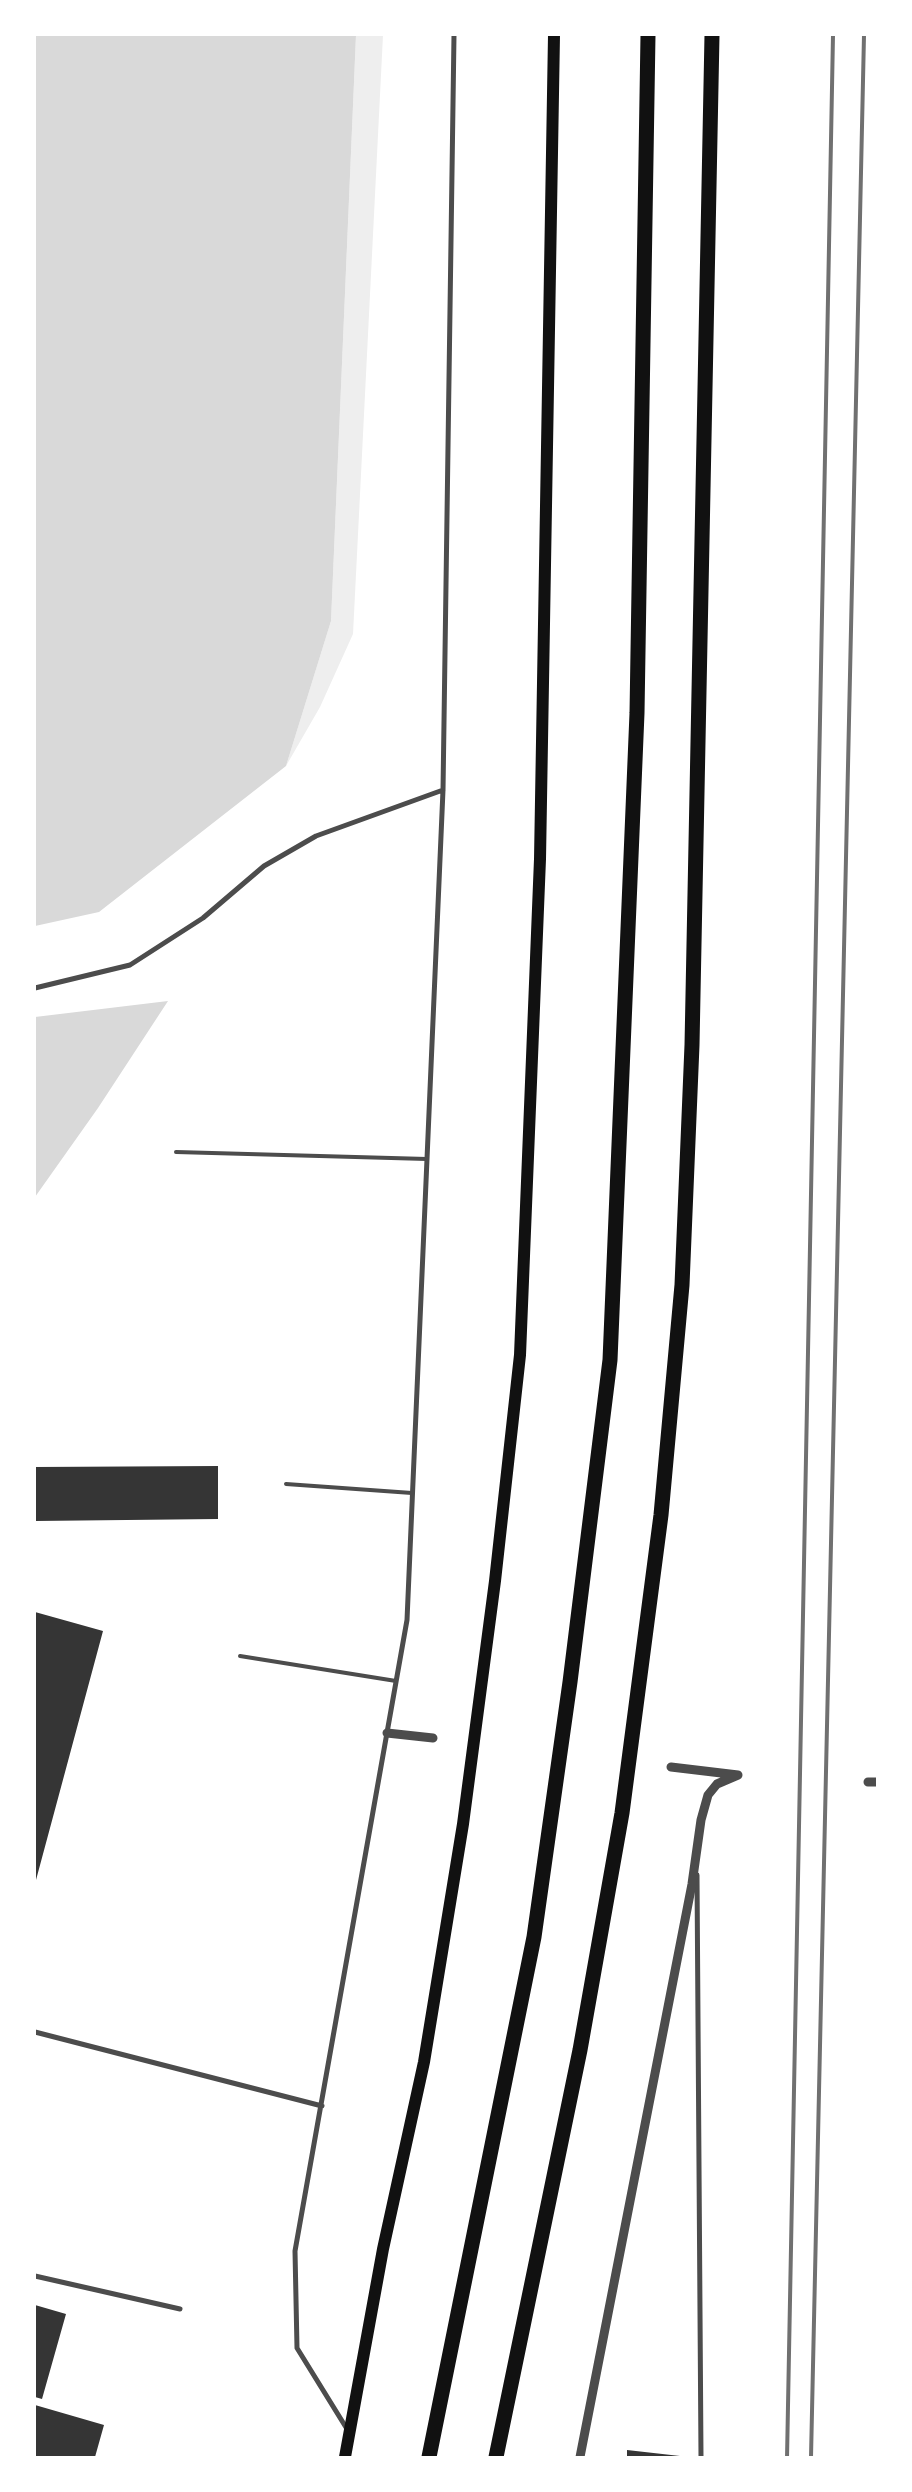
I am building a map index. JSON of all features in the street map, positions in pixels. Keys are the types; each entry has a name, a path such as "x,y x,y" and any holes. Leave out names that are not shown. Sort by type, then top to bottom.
{"highway":[{"path":"429,2457 534,1937 570,1682 610,1360 638,713 648,35"},
{"path":"496,2457 580,2050 620,1822 662,1505 682,1286 692,1045 712,35"}],"main road":[{"path":"345,2457 384,2249 424,2062 463,1824 495,1581 520,1355 540,859 554,35"}],"street":[{"path":"350,2434 297,2348 296,2251 407,1620 443,790 454,35"},
{"path":"35,988 130,965 203,918 264,866 316,836 443,790"},
{"path":"387,1733 433,1738"},
{"path":"580,2457 708,1795 717,1784 738,1774 671,1767"},
{"path":"697,1848 701,2457"},
{"path":"35,2032 322,2106"},
{"path":"35,2276 180,2308"}],"lane":[{"path":"176,1152 427,1159"},
{"path":"286,1484 412,1494"},
{"path":"240,1656 396,1682"}],"shaded area":[{"path":"35,35 356,35 331,621 286,766 99,912 35,926"},
{"path":"356,35 383,35 353,634 320,707 286,766 331,621"},
{"path":"168,1001 98,1108 35,1197 35,1017"}],"building":[{"path":"218,1466 218,1519 35,1521 35,1467"},
{"path":"35,1612 103,1631 36,1880 35,1880"},
{"path":"35,2305 66,2314 42,2399 35,2397"},
{"path":"35,2405 104,2425 95,2457 35,2457"},
{"path":"627,2450 680,2456 680,2457 627,2457"}],"railway":[{"path":"787,2457 833,35"},
{"path":"811,2457 864,35"}]}
